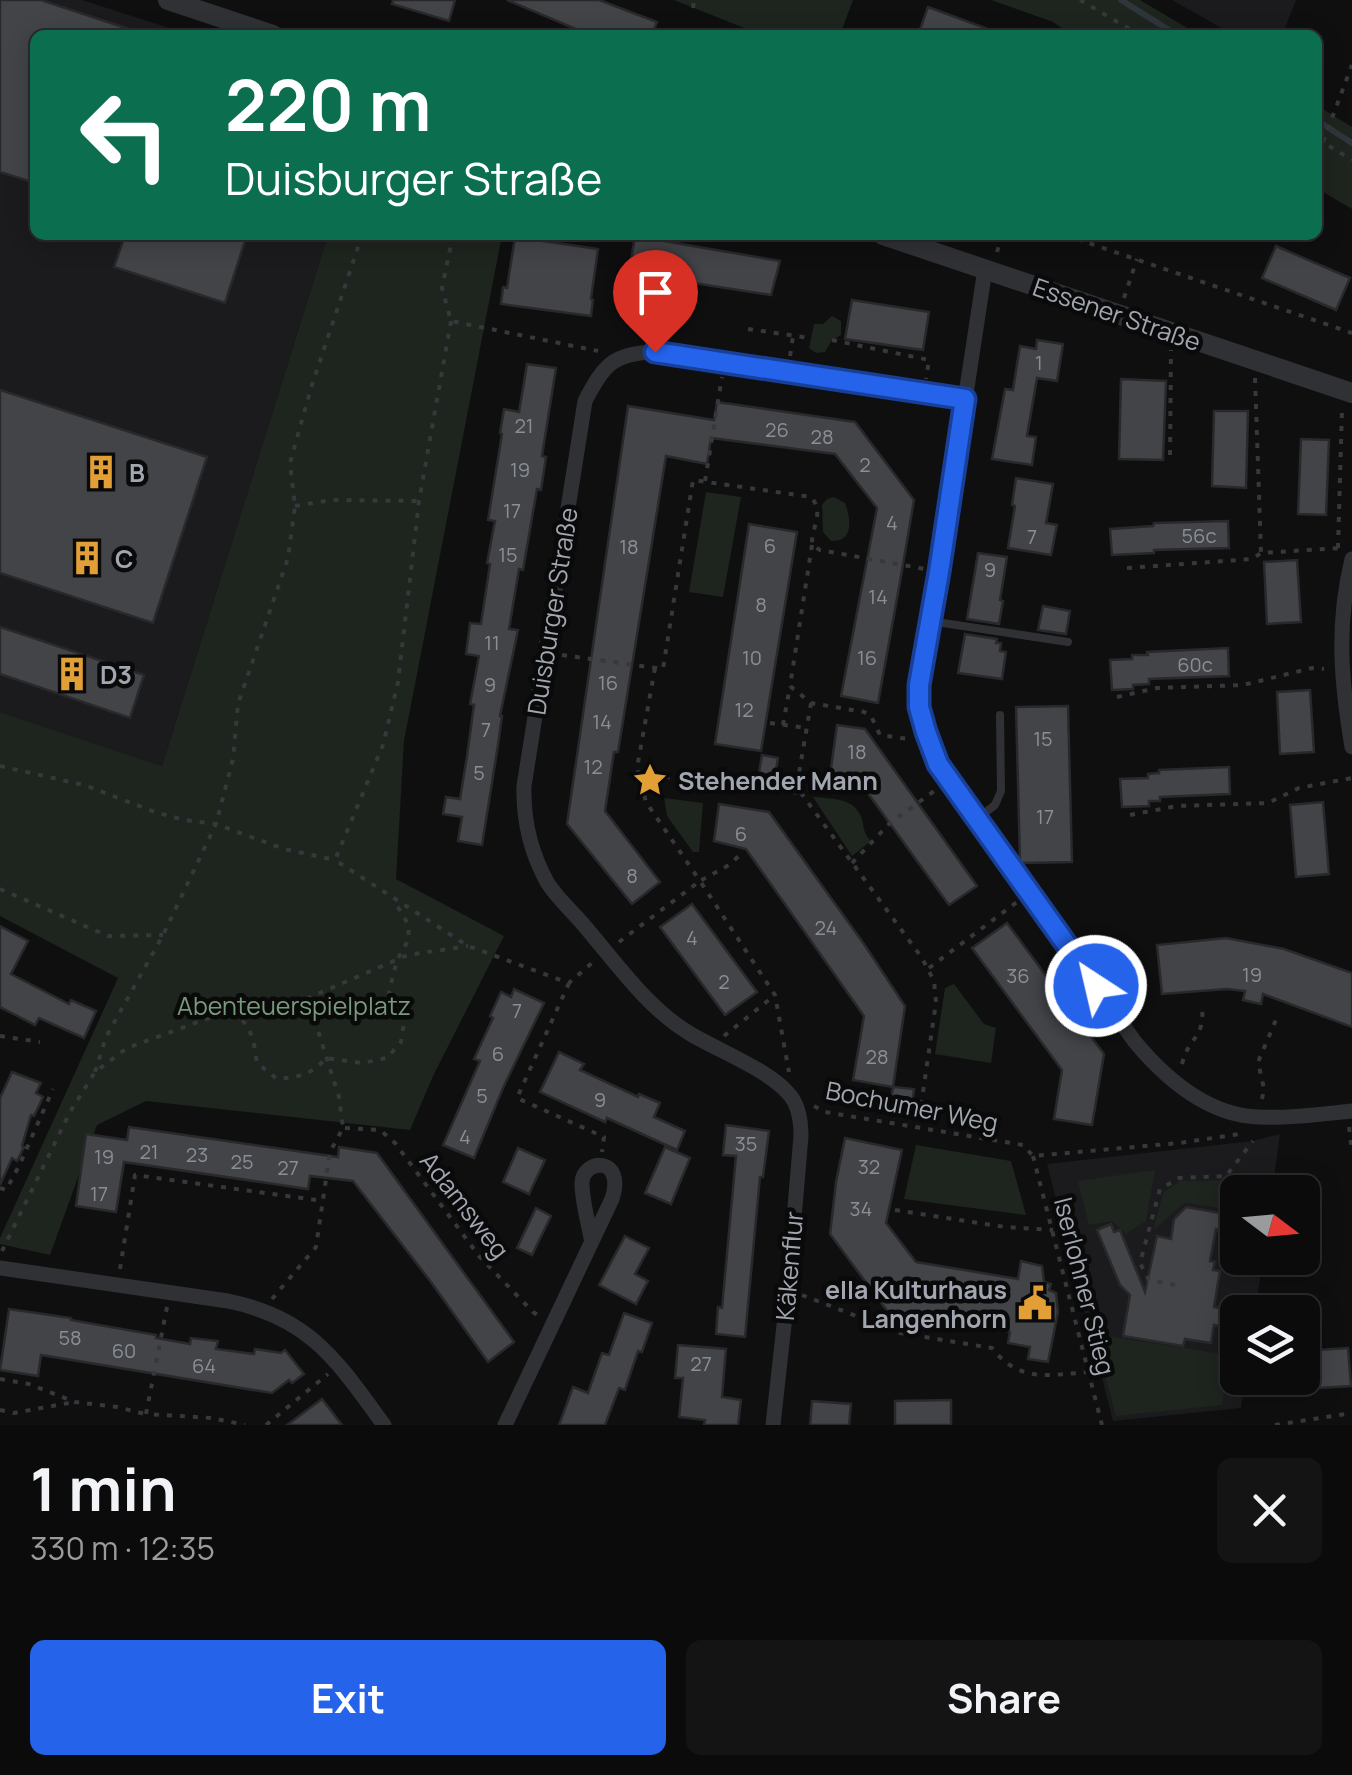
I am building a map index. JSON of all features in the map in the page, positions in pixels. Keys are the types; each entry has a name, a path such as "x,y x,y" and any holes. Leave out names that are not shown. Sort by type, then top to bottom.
{"street":[{"path":"168,0 258,30"},
{"name":"Essener Straße","path":"898,240 1347,391"},
{"path":"985,269 919,685 919,707 938,764 1135,1042 1172,1081 1201,1100 1257,1118 1349,1111"},
{"path":"622,356 655,352 965,399"},
{"name":"Duisburger Straße","path":"622,356 604,369 585,400 524,786 527,834 548,885 654,1006 686,1032 775,1082 793,1101"},
{"path":"1352,559 1341,627 1342,671 1352,747"},
{"name":"Käkenflur","path":"773,1425 801,1136 793,1101"},
{"path":"505,1425 592,1238 616,1184 609,1169 601,1165 591,1166 582,1182 592,1238"},
{"path":"0,1268 228,1301 262,1310 318,1342 384,1425"}],"lane":[{"path":"930,621 1068,642"},
{"path":"977,819 995,805 1001,791 1000,716"}],"path":[{"path":"693,8 694,0"},
{"path":"1080,0 1131,30"},
{"path":"1352,65 1322,139 1352,160"},
{"path":"0,1255 70,1112 96,1072 106,1037 163,935 216,824 233,758 238,704 288,558 295,506 290,463 360,240"},
{"path":"335,860 383,745 398,682 419,501 451,321 442,288 451,240"},
{"path":"1079,240 1352,333"},
{"path":"1119,315 1136,260"},
{"path":"451,321 622,356"},
{"path":"748,329 810,338"},
{"path":"1170,455 1171,332"},
{"path":"832,340 929,360 926,379"},
{"path":"1254,360 1261,553"},
{"path":"705,482 724,363"},
{"path":"1338,548 1347,391"},
{"path":"546,652 663,670 693,480 810,498 817,504 818,516 783,725"},
{"path":"295,506 331,500 419,501"},
{"path":"812,545 820,550 939,572"},
{"path":"1127,568 1252,559 1261,553 1352,548"},
{"path":"655,668 637,768 646,802 776,995 793,1101"},
{"path":"1117,697 1157,688 1243,685 1312,668 1342,671"},
{"path":"790,686 811,702 864,712 880,734 908,739 926,732"},
{"path":"811,702 798,780 801,793 934,980 936,1002 918,1128"},
{"path":"770,722 806,728"},
{"path":"0,766 84,785 170,816 216,824 284,848 335,860 468,946 569,983"},
{"path":"639,774 801,793"},
{"path":"1130,815 1177,806 1268,803 1299,788 1352,778"},
{"path":"852,863 890,823 949,780"},
{"path":"601,1165 604,1137 517,1098 569,983 606,951 742,853"},
{"path":"0,889 108,936 163,935"},
{"path":"928,969 1029,893"},
{"path":"326,1058 362,1063 387,1058 401,1042 404,1022 388,992 398,960 410,939 408,924 393,898"},
{"path":"96,1072 127,1048 231,1010 308,998 408,955 468,946"},
{"path":"712,1046 776,995"},
{"path":"262,1310 316,1247 330,1152 343,1128 339,1097 308,998"},
{"path":"1172,1081 1179,1073 1188,1045 1202,1027 1202,1006"},
{"path":"231,1010 253,1035 257,1063 277,1079 305,1076 326,1058"},
{"path":"1257,1118 1264,1089 1258,1062 1278,1014"},
{"path":"0,1036 40,1042"},
{"path":"0,1188 6,1190 19,1166 53,1089"},
{"name":"Bochumer Weg","path":"793,1101 825,1112 1023,1145 1034,1156 1179,1144 1247,1132 1257,1118"},
{"path":"1349,1111 1352,1152"},
{"name":"Adamsweg","path":"343,1128 380,1130 395,1143 478,1256 532,1312 552,1323"},
{"path":"1175,1285 1149,1280 1140,1263 1160,1189 1178,1178 1226,1176 1253,1141"},
{"name":"Iserlohner Stieg","path":"1034,1156 1102,1425"},
{"path":"118,1285 134,1175 323,1201"},
{"path":"895,1210 1005,1227 1053,1230"},
{"path":"788,1290 900,1333 992,1348 1004,1363 1021,1372 1089,1372"},
{"path":"146,1414 170,1292"},
{"path":"266,1425 339,1365"},
{"path":"0,1379 30,1384 75,1402 245,1425"},
{"path":"0,1410 14,1413 75,1402"},
{"path":"1275,1425 1352,1413"}],"shaded area":[{"path":"0,0 82,0 175,30 30,30 30,240 326,240 162,766 0,712"},
{"path":"1172,0 1296,0 1284,30 1225,30"},
{"path":"1280,1134 1274,1175 1220,1175 1220,1275 1260,1275 1258,1295 1220,1295 1220,1395 1243,1395 1241,1408 1113,1421 1047,1164 1253,1141"}],"green space":[{"path":"674,0 853,0 842,30 749,30"},
{"path":"991,0 1140,0 1191,30 1065,30 1053,22"},
{"path":"1322,108 1352,127 1352,209 1322,191"},
{"name":"Abenteuerspielplatz","path":"326,240 501,240 404,741 396,879 504,936 410,1130 146,1101 97,1125 50,1255 0,1244 118,978 0,916 0,712 162,766"},
{"path":"832,316 841,321 841,335 832,340 825,352 816,353 809,348 814,324 823,324"},
{"path":"706,492 741,497 723,597 689,592"},
{"path":"834,497 845,503 849,528 844,538 831,541 823,532 822,505"},
{"path":"813,797 842,800 854,807 871,841 852,856"},
{"path":"664,798 703,803 699,852 693,852 667,816"},
{"path":"954,984 984,1024 996,1028 991,1063 935,1054 945,988"},
{"path":"916,1145 1011,1161 1026,1215 904,1199"},
{"path":"1155,1170 1146,1221 1126,1234 1113,1221 1089,1225 1078,1181"},
{"path":"1220,1180 1220,1208 1185,1203 1153,1230 1163,1193 1180,1181"},
{"path":"1094,1334 1220,1354 1222,1405 1116,1416"}],"building":[{"path":"0,0 41,0 132,30 30,30 30,181 0,172"},
{"path":"393,0 455,0 449,21 392,4"},
{"path":"507,0 599,0 657,22 654,30 578,30"},
{"path":"928,7 991,30 920,30"},
{"path":"123,240 245,240 225,303 114,267"},
{"path":"515,240 598,249 591,316 501,304 503,287 507,288"},
{"path":"634,240 658,240 780,261 771,295 629,273"},
{"path":"1276,246 1350,278 1336,310 1262,278"},
{"path":"852,300 929,312 923,350 845,339"},
{"path":"1037,340 1063,344 1057,381 1037,378 1027,436 1036,437 1032,465 992,459 1005,389 1013,390 1020,346 1036,349"},
{"path":"527,364 556,368 542,456 546,457 541,490 537,489 509,629 518,630 500,716 482,845 458,841 462,817 443,814 446,797 460,799 467,756 474,705 470,704 479,656 466,654 470,623 481,624 495,521 488,520 504,409 519,412"},
{"path":"1121,379 1166,381 1163,460 1119,459"},
{"path":"0,390 207,457 153,623 0,573"},
{"path":"717,402 855,422 914,500 878,703 841,696 877,508 835,454 711,438 707,464 666,456 605,811 660,882 632,904 567,824 628,406 714,420"},
{"path":"1214,411 1248,411 1246,488 1212,486"},
{"path":"1301,439 1329,440 1326,515 1298,514"},
{"path":"1016,478 1053,484 1046,523 1057,525 1051,555 1008,548"},
{"path":"1228,521 1229,548 1112,555 1110,529 1154,523"},
{"path":"749,524 797,532 761,751 715,744"},
{"path":"978,553 1007,557 999,624 967,619"},
{"path":"1297,560 1301,622 1267,624 1264,562"},
{"path":"1043,606 1070,611 1066,634 1038,630"},
{"name":"D3","path":"0,627 144,675 130,718 0,674"},
{"path":"965,634 1001,643 1000,651 1006,652 1002,679 958,673"},
{"path":"1228,648 1229,676 1149,679 1149,684 1133,685 1133,689 1112,690 1110,660 1132,659 1132,655 1148,655 1147,652"},
{"path":"1310,690 1314,752 1280,754 1277,692"},
{"path":"1068,706 1072,862 1022,863 1016,707"},
{"path":"837,725 865,729 977,886 949,905 862,785 829,783"},
{"path":"762,755 778,758 775,776 759,773"},
{"path":"1229,767 1230,794 1160,797 1160,801 1149,801 1149,806 1122,807 1120,779 1148,778 1148,774 1159,770"},
{"path":"1323,802 1329,874 1296,877 1290,805"},
{"path":"719,804 769,812 905,1006 893,1087 853,1080 864,1016 746,849 714,841"},
{"path":"692,904 757,992 725,1015 660,927"},
{"path":"1007,923 1104,1054 1092,1125 1054,1119 1062,1070 972,948"},
{"path":"0,926 28,941 11,974 69,1004 71,1000 96,1011 84,1038 39,1018 35,1025 0,1007"},
{"path":"1226,938 1284,949 1352,973 1352,1027 1263,994 1261,1004 1243,1000 1245,991 1227,989 1162,994 1157,945"},
{"path":"514,989 544,1003 474,1158 443,1145 480,1061 474,1059 493,1018 490,1016 501,992 511,997"},
{"path":"559,1052 584,1064 580,1070 660,1103 654,1117 685,1131 677,1150 540,1092"},
{"path":"12,1072 41,1083 36,1093 43,1097 34,1116 31,1115 24,1147 17,1161 12,1158 0,1185 0,1098"},
{"path":"893,1087 914,1089 911,1113 889,1111"},
{"path":"726,1125 769,1131 760,1177 745,1337 716,1334 718,1307 722,1308 736,1156 723,1155"},
{"path":"129,1127 338,1157 339,1147 377,1153 514,1342 488,1362 353,1181 310,1176 308,1189 124,1162 116,1212 76,1206 86,1134 127,1140"},
{"path":"845,1138 902,1150 886,1223 916,1262 1018,1279 1021,1261 1042,1266 1044,1282 1051,1284 1049,1290 1056,1293 1058,1312 1048,1362 1028,1359 1030,1347 1008,1343 1010,1332 888,1312 830,1234"},
{"path":"665,1147 690,1158 671,1204 645,1193"},
{"path":"518,1148 545,1160 529,1194 503,1182"},
{"path":"1186,1207 1220,1213 1220,1230 1216,1229 1210,1261 1215,1262 1213,1270 1220,1271 1214,1307 1220,1308 1220,1326 1214,1325 1211,1343 1185,1339 1183,1346 1123,1336 1130,1295 1120,1285 1097,1230 1111,1224 1114,1232 1120,1230 1145,1292 1157,1236 1171,1239 1174,1219"},
{"path":"536,1208 551,1216 532,1255 517,1248"},
{"path":"625,1236 649,1248 635,1274 648,1281 636,1304 599,1285"},
{"path":"9,1309 190,1344 191,1338 218,1341 216,1349 254,1354 255,1349 281,1353 285,1350 304,1374 272,1393 41,1355 38,1376 0,1370"},
{"path":"624,1313 652,1323 625,1390 619,1388 605,1425 559,1425 573,1387 588,1393 602,1353 609,1355"},
{"path":"678,1345 726,1349 722,1397 741,1400 738,1425 704,1425 705,1420 679,1417 683,1378 675,1378"},
{"path":"1348,1348 1351,1386 1320,1388 1320,1350"},
{"path":"322,1399 342,1425 287,1425"},
{"path":"951,1400 951,1425 895,1425 895,1401"},
{"path":"812,1401 851,1404 849,1425 810,1425"}],"waterway":[{"path":"1121,0 1169,30"},
{"path":"1322,124 1352,143"}],"place":[{"name":"B","path":"101,472"},
{"name":"C","path":"87,558"},
{"name":"D3","path":"72,674"},
{"name":"Stehender Mann","path":"650,780"},
{"name":"ella Kulturhaus Langenhorn","path":"1035,1303"}],"route":[{"path":"655,352 965,399 919,685 919,707 938,764 1096,986"}]}
